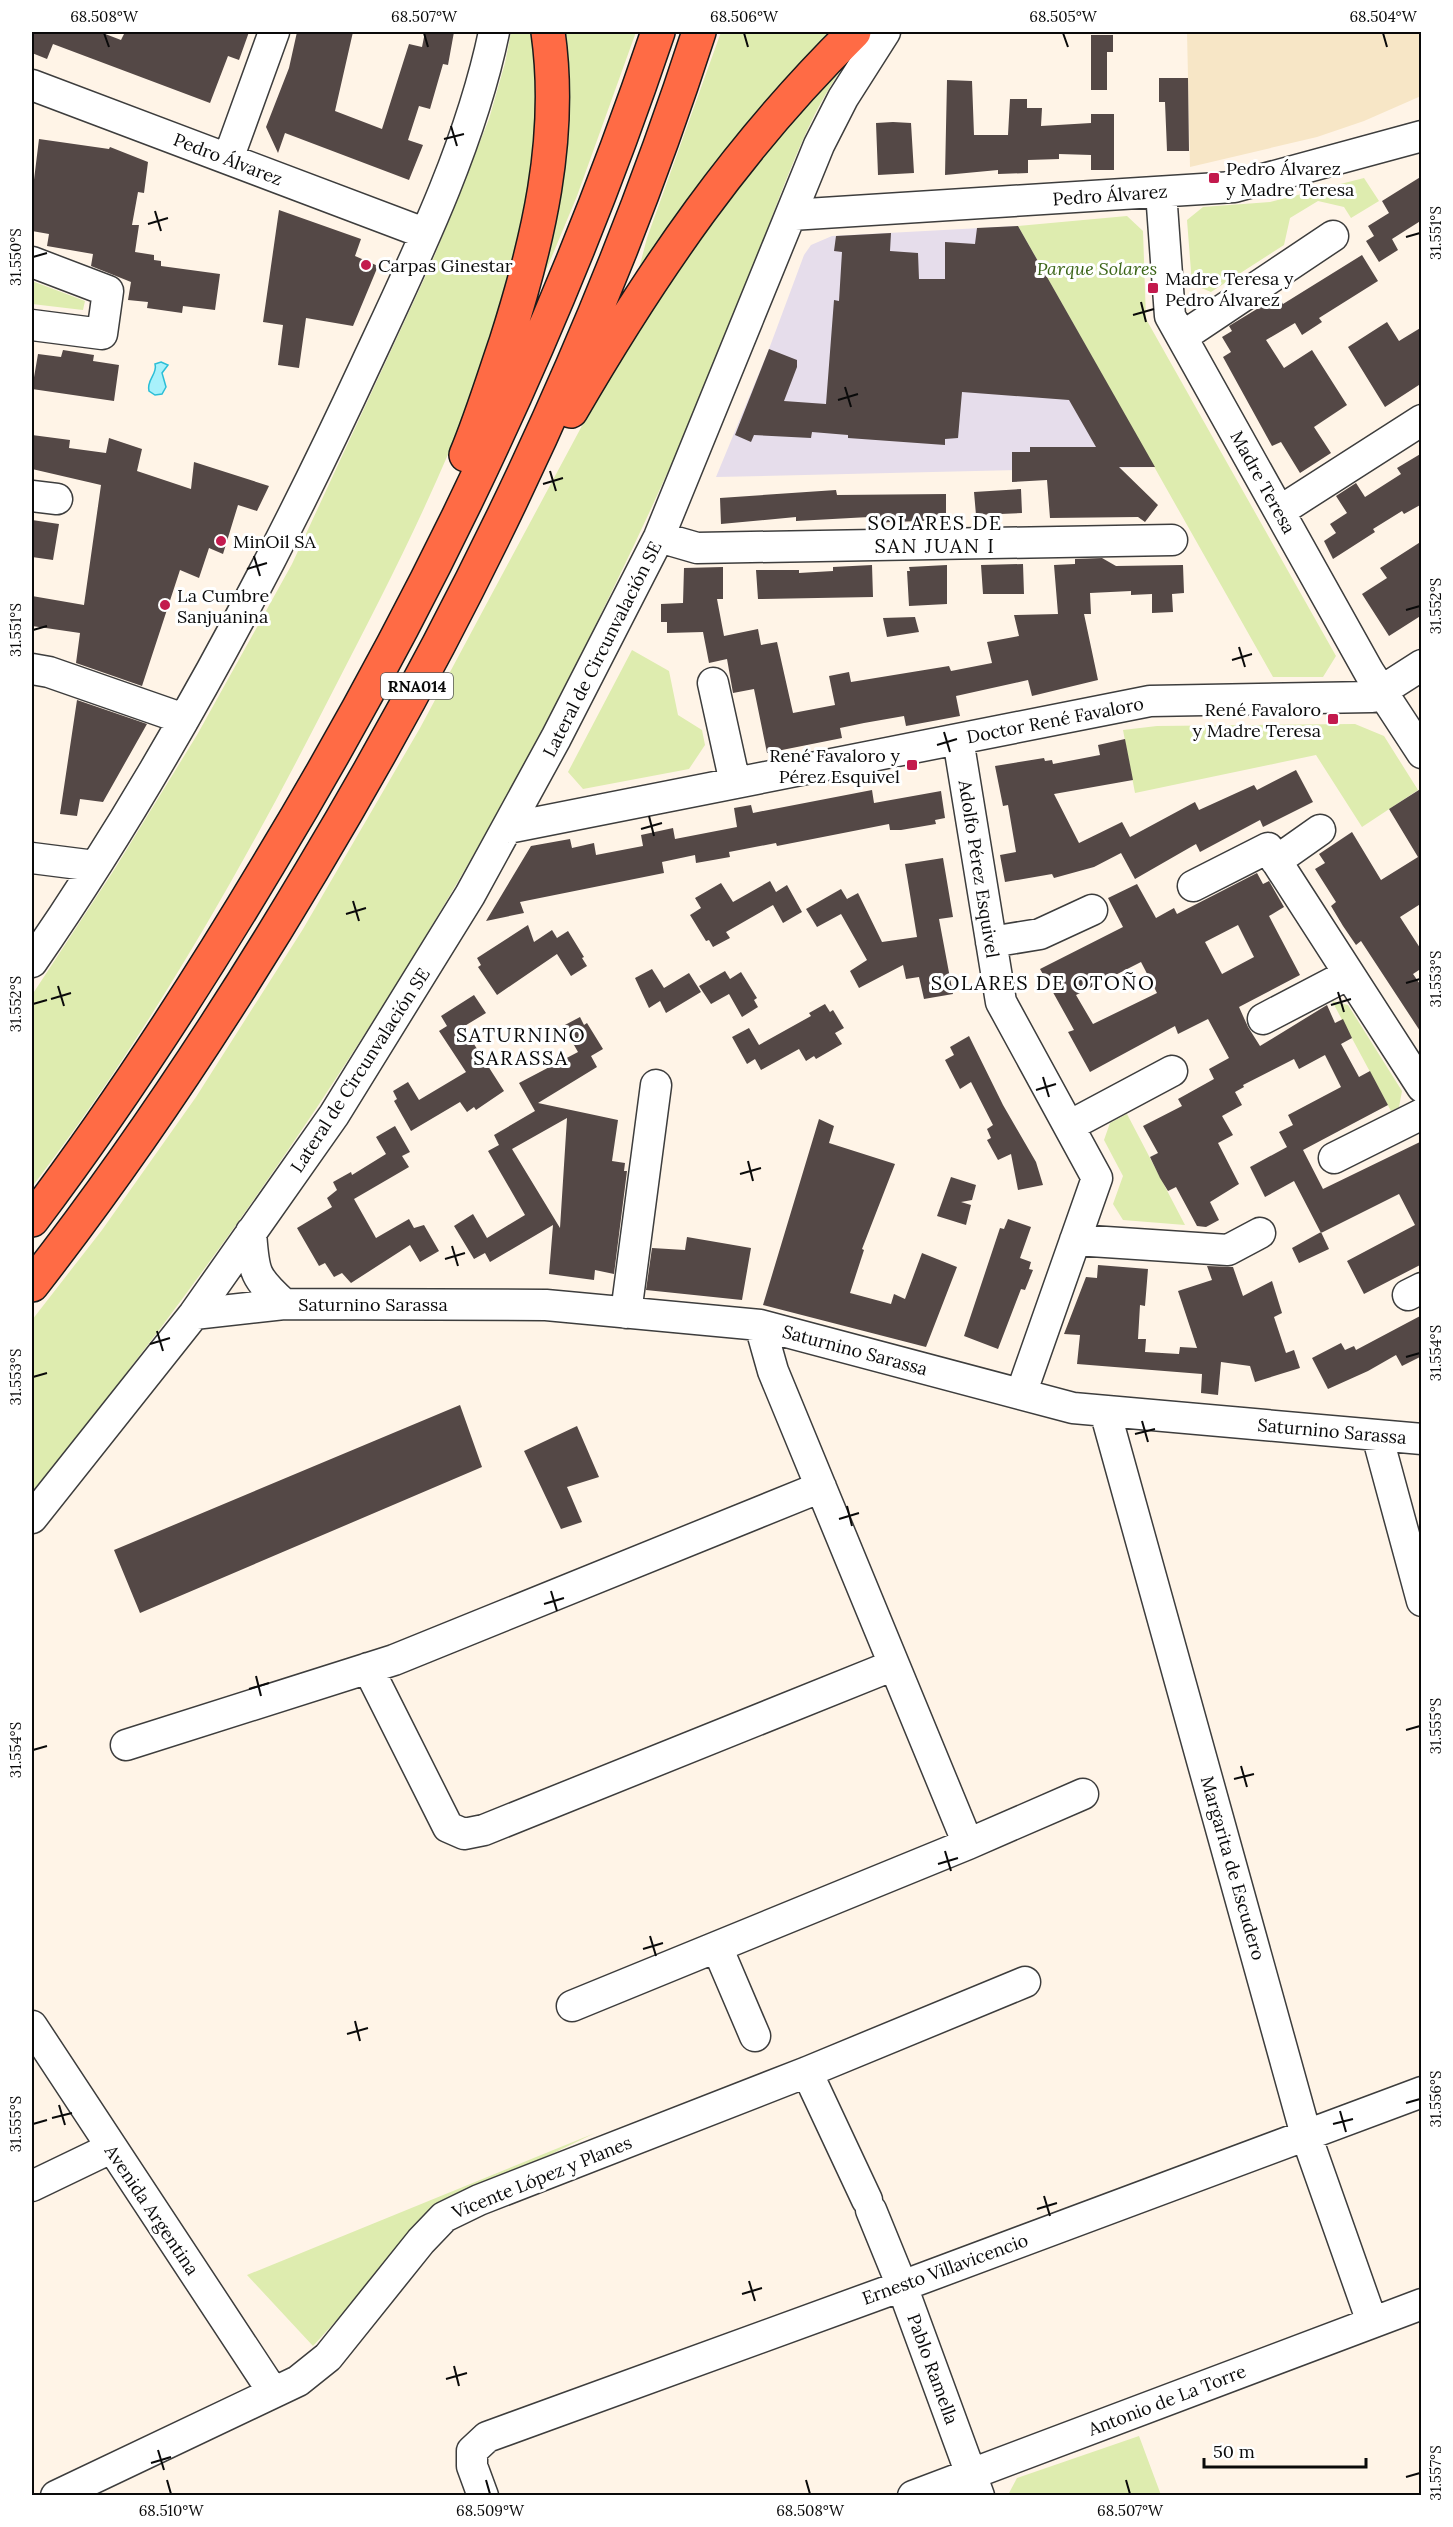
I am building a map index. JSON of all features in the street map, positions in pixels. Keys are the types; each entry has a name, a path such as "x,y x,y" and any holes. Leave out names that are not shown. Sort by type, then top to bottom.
{"highway":[{"path":"353,722 470,446 516,310 540,214 552,142 553,105 548,32"},
{"name":"RNA014","path":"32,1220 108,1115 203,974 353,722 430,574 506,416 576,253 658,32"},
{"name":"RNA014","path":"32,1286 127,1157 281,921 388,740 474,578 584,337 647,178 699,32"},
{"path":"474,578 620,326 656,271 740,158 798,90 854,32"}],"street":[{"path":"228,159 274,32"},
{"path":"32,962 43,928 95,867 184,719 240,621 302,501 424,233 475,102 494,32"},
{"name":"Lateral de Circunvalación SE","path":"32,1518 194,1314 334,1115 421,977 508,828 659,537 819,145 843,98 885,32"},
{"name":"Pedro Álvarez","path":"32,85 424,233"},
{"name":"Pedro Álvarez","path":"791,215 1234,187 1422,136"},
{"name":"Madre Teresa","path":"1161,192 1170,316 1382,691 1422,753"},
{"path":"1182,337 1333,236"},
{"path":"32,262 108,291 102,334 32,325"},
{"path":"1280,512 1422,420"},
{"path":"659,537 697,548 1172,540"},
{"name":"Doctor René Favaloro","path":"508,828 1150,701 1372,697 1422,665"},
{"path":"32,669 49,672 184,719"},
{"path":"713,683 735,783"},
{"name":"Adolfo Pérez Esquivel","path":"958,739 1001,1002 1097,1178 1021,1394"},
{"path":"1193,886 1272,854 1320,830"},
{"path":"1272,854 1422,1087"},
{"path":"32,858 95,867"},
{"path":"991,942 1040,934 1092,910"},
{"path":"1263,1019 1349,974"},
{"path":"1069,1126 1172,1071"},
{"path":"626,1313 656,1085"},
{"path":"1334,1158 1422,1114"},
{"path":"251,1232 255,1272 264,1286 284,1304"},
{"path":"1075,1240 1228,1250 1260,1233"},
{"name":"Saturnino Sarassa","path":"194,1314 284,1304 546,1305 760,1325 1073,1408 1422,1439"},
{"path":"760,1325 773,1371 968,1844"},
{"name":"Margarita de Escudero","path":"1105,1411 1306,2135 1372,2322"},
{"path":"1377,1435 1422,1601"},
{"path":"126,1745 368,1668 821,1487"},
{"path":"368,1668 448,1827 464,1834 484,1830 894,1665"},
{"path":"572,2006 968,1844 1083,1794"},
{"path":"717,1947 755,2036"},
{"name":"Vicente López y Planes","path":"56,2496 298,2381 328,2357 421,2241 444,2217 479,2200 807,2072 1025,1982"},
{"name":"Avenida Argentina","path":"32,2026 273,2392"},
{"name":"Pablo Ramella","path":"807,2072 869,2205 902,2286 975,2485"},
{"name":"Ernesto Villavicencio","path":"483,2496 472,2466 472,2451 487,2437 902,2286 1422,2092"},
{"path":"32,2186 111,2148"},
{"name":"Antonio de La Torre","path":"913,2496 975,2485 1372,2322 1422,2304"}],"shaded area":[{"path":"1187,32 1421,32 1421,96 1364,121 1317,137 1190,167"},
{"path":"1018,226 1155,467 716,477 769,349 804,255 811,245 832,236"}],"green space":[{"path":"511,32 535,32 537,117 527,203 508,287 481,371 448,453 412,534 373,612 267,817 231,881 195,944 117,1068 32,1187 32,995 114,870 197,735 292,564 432,262 489,119"},
{"path":"559,32 636,32 577,196 530,309"},
{"path":"721,32 843,32 636,280 647,238"},
{"path":"864,35 815,114 784,187 723,346 662,486 553,709 489,828 421,944 350,1058 275,1170 116,1387 32,1492 32,1320 102,1230 196,1097 303,929 420,728 584,422 672,275 742,182"},
{"path":"1364,178 1379,201 1351,218 1344,207 1318,201 1290,218 1284,245 1211,292 1192,284 1187,220 1203,207 1270,202"},
{"name":"Parque Solares","path":"1127,216 1143,231 1146,319 1336,656 1323,677 1273,677 1018,226"},
{"path":"32,281 85,301 83,310 32,304"},
{"path":"632,650 669,671 678,715 702,730 705,745 689,769 583,789 568,772"},
{"path":"1355,724 1384,736 1418,790 1362,827 1316,755 1135,793 1123,730 1157,726"},
{"path":"1332,1001 1348,1005 1402,1091 1399,1107 1391,1111"},
{"path":"1127,1114 1185,1225 1123,1220 1113,1204 1123,1176 1104,1140 1110,1123"},
{"path":"595,2133 440,2208 313,2346 247,2275"},
{"path":"1139,2436 1161,2495 1008,2495 1017,2478"}],"water":[{"path":"161,362 168,365 162,373 166,387 162,394 155,395 149,391 149,384 155,371 155,364"}],"building":[{"path":"32,32 100,32 121,40 125,32 249,32 239,60 228,56 210,103 53,44 47,59 32,53"},
{"path":"297,32 353,32 335,111 382,129 409,44 422,47 425,32 454,32 448,65 443,64 430,109 419,106 408,140 423,145 409,180 285,133 278,153 266,127 289,68"},
{"path":"1091,35 1113,35 1113,52 1107,52 1107,90 1091,90"},
{"path":"1159,78 1188,78 1189,151 1167,151 1165,102 1159,102"},
{"path":"947,80 972,81 974,135 1008,135 1010,99 1027,99 1027,108 1042,108 1041,126 1091,123 1091,114 1114,114 1114,170 1091,170 1091,155 1059,154 1059,159 1028,160 1028,173 998,174 998,170 945,175"},
{"path":"876,123 911,123 914,173 878,175"},
{"path":"39,139 109,149 110,147 148,162 144,193 138,192 132,225 139,225 135,252 154,255 154,260 161,261 161,266 220,274 215,310 183,306 182,313 147,308 148,302 128,300 131,282 91,266 93,254 47,246 49,234 32,231 32,196"},
{"path":"1422,176 1422,220 1392,239 1398,250 1379,262 1366,241 1374,236 1368,226 1389,213 1382,201"},
{"path":"279,210 361,239 355,256 378,266 353,326 306,318 299,368 278,365 283,325 263,322"},
{"path":"1018,226 1155,467 1119,467 1158,505 1145,522 1138,517 1050,518 1047,480 1012,482 1012,452 1030,452 1030,447 1096,447 1069,400 962,392 958,438 945,439 945,445 848,438 848,435 812,432 811,438 754,435 751,442 735,435 769,349 797,360 797,367 784,401 826,404 834,300 839,301 842,252 834,251 836,236 891,233 890,251 918,253 919,279 945,279 945,242 975,244 977,228"},
{"path":"1362,255 1378,281 1319,318 1322,322 1302,335 1295,323 1266,340 1284,368 1312,350 1347,405 1314,427 1331,453 1300,473 1281,442 1272,446 1223,357 1231,352 1222,337 1232,331 1229,326 1278,296 1283,304"},
{"path":"1387,322 1399,341 1422,327 1422,383 1385,407 1348,347"},
{"path":"63,350 94,355 93,361 119,365 114,401 32,389 38,354 61,357"},
{"path":"32,435 70,440 69,448 106,453 109,438 142,449 137,471 191,489 194,462 269,486 257,511 238,505 223,554 209,548 199,578 180,570 142,686 76,663 80,633 32,626 32,596 84,605 101,485 32,469"},
{"path":"1422,453 1422,504 1404,514 1402,511 1373,529 1375,532 1333,559 1324,541 1336,533 1330,524 1347,513 1336,496 1356,483 1365,497 1401,474 1397,468"},
{"path":"1021,489 1022,513 976,515 974,492"},
{"path":"836,490 837,495 946,494 946,520 869,523 869,517 796,521 796,517 721,524 720,498"},
{"path":"32,520 59,524 53,560 32,557"},
{"path":"1422,541 1422,615 1389,636 1362,594 1387,578 1380,568"},
{"path":"1102,558 1116,566 1183,565 1184,593 1172,594 1173,612 1152,613 1152,594 1131,595 1131,591 1090,593 1091,614 1084,614 1098,680 1032,696 1028,680 956,696 960,716 906,726 904,716 864,723 840,728 842,738 767,753 754,689 733,693 727,659 709,663 703,632 667,633 667,622 661,622 661,604 683,603 684,568 723,567 723,599 717,599 724,636 758,629 761,645 777,642 793,713 835,705 829,676 849,672 851,682 949,666 951,671 992,663 987,642 1019,636 1014,615 1058,614 1054,565 1075,564 1075,559"},
{"path":"1023,564 1024,594 983,594 981,565"},
{"path":"872,565 873,597 758,599 756,570 799,570 799,573 833,571 833,567"},
{"path":"947,565 947,604 909,606 907,571 910,571 909,567"},
{"path":"915,617 919,632 887,637 883,618"},
{"path":"77,700 147,724 103,802 80,799 77,816 60,814"},
{"path":"1125,739 1133,780 1054,794 1079,843 1122,822 1130,837 1195,802 1199,810 1254,785 1257,790 1296,770 1313,802 1263,827 1260,820 1200,852 1196,844 1135,879 1121,853 1094,867 1054,878 1052,874 1005,882 1000,855 1016,852 1008,805 1003,806 995,766 1044,758 1045,761 1052,760 1053,764 1100,755 1098,745"},
{"path":"1422,788 1422,903 1400,917 1422,951 1422,968 1413,974 1422,987 1422,1034 1361,941 1356,945 1343,926 1331,906 1336,902 1315,869 1325,863 1319,854 1352,832 1381,880 1418,857 1389,809"},
{"path":"872,790 874,803 941,791 945,818 935,820 936,824 901,830 890,830 889,824 777,846 776,843 729,852 730,857 696,863 695,855 662,862 664,873 520,902 524,913 486,921 531,846 570,839 572,848 594,843 596,855 643,846 641,835 673,828 675,839 737,827 734,808 751,805 753,813"},
{"path":"943,858 953,917 939,919 953,994 924,999 919,977 906,979 903,965 859,988 850,971 867,960 841,914 817,927 806,909 841,889 847,899 858,893 882,942 917,937 905,864"},
{"path":"1257,873 1263,884 1269,881 1284,907 1269,916 1300,975 1239,1007 1260,1046 1327,1005 1335,1023 1343,1019 1352,1038 1341,1044 1359,1077 1370,1071 1388,1105 1303,1150 1323,1189 1422,1141 1422,1264 1364,1294 1347,1261 1415,1225 1399,1194 1321,1233 1294,1181 1265,1197 1250,1167 1287,1147 1279,1132 1293,1125 1288,1115 1341,1087 1325,1055 1299,1069 1294,1059 1243,1085 1244,1087 1235,1092 1242,1105 1222,1116 1233,1135 1218,1143 1239,1184 1210,1202 1219,1220 1206,1227 1197,1226 1176,1187 1168,1191 1150,1157 1158,1153 1143,1126 1182,1106 1178,1099 1214,1079 1209,1069 1229,1058 1208,1019 1178,1034 1175,1026 1090,1072 1068,1032 1074,1030 1040,969 1123,927 1108,898 1137,884 1156,918 1174,908 1177,914","holes":["1238,925 1254,957 1222,974 1205,942","1141,962 1157,993 1093,1024 1076,995"]},
{"path":"770,881 776,892 787,885 802,912 783,923 773,905 726,932 730,938 713,947 709,940 706,941 690,915 701,908 695,898 721,883 733,902"},
{"path":"528,925 534,942 552,930 557,938 568,931 587,966 571,976 557,954 497,995 478,967 481,965 477,958"},
{"path":"652,969 664,988 689,973 701,992 666,1013 660,1001 649,1008 635,978"},
{"path":"725,971 730,979 741,972 757,998 754,1000 758,1007 742,1017 729,994 711,1004 699,986"},
{"path":"474,995 486,1013 463,1027 504,1091 476,1110 474,1107 467,1112 460,1102 411,1131 394,1101 397,1099 393,1091 408,1082 419,1100 466,1072 439,1031 447,1026 441,1016"},
{"path":"825,1004 830,1012 833,1010 844,1028 835,1033 842,1044 816,1059 814,1056 806,1061 799,1049 761,1070 755,1059 747,1064 732,1037 749,1028 759,1045 811,1016 809,1013"},
{"path":"580,1017 584,1025 587,1023 603,1049 591,1056 597,1067 538,1103 618,1120 612,1161 625,1163 624,1171 627,1171 614,1274 595,1270 594,1280 549,1274 553,1225 490,1262 485,1253 474,1259 454,1226 473,1214 487,1238 525,1215 488,1151 499,1145 494,1135 535,1111 519,1083 578,1052 563,1026","holes":["567,1118 560,1228 512,1149"]},
{"path":"969,1036 1003,1105 1036,1162 1043,1185 1018,1190 1011,1154 998,1160 987,1140 991,1138 987,1129 993,1125 971,1082 960,1089 945,1060 954,1055 950,1047"},
{"path":"819,1119 834,1126 829,1143 895,1164 862,1249 864,1250 850,1293 891,1304 894,1294 905,1299 922,1253 957,1267 926,1347 763,1305"},
{"path":"395,1126 410,1152 402,1156 409,1167 354,1199 376,1238 409,1219 414,1228 424,1225 439,1251 420,1262 410,1245 351,1283 342,1273 334,1277 325,1263 319,1266 297,1228 332,1207 327,1198 337,1190 333,1182 351,1172 352,1175 386,1154 376,1137"},
{"path":"951,1177 976,1185 972,1200 961,1202 971,1205 966,1225 937,1216"},
{"path":"1008,1219 1031,1227 1020,1258 1031,1262 1029,1269 1033,1270 1025,1290 1021,1289 998,1349 964,1336 1000,1228 1004,1229"},
{"path":"1321,1232 1329,1249 1299,1263 1292,1248"},
{"path":"687,1237 751,1248 742,1300 646,1290 652,1248 685,1250"},
{"path":"1098,1265 1148,1269 1145,1306 1140,1305 1138,1339 1146,1339 1145,1352 1179,1354 1180,1347 1197,1348 1178,1291 1212,1280 1207,1266 1233,1267 1243,1296 1272,1281 1282,1313 1274,1317 1286,1353 1294,1350 1300,1368 1255,1382 1250,1366 1221,1362 1218,1395 1201,1393 1202,1374 1077,1364 1080,1335 1064,1334 1086,1277 1097,1278"},
{"path":"1422,1315 1422,1356 1402,1366 1396,1355 1328,1389 1312,1358 1341,1343 1345,1350 1354,1346 1356,1350"},
{"path":"460,1405 482,1467 140,1613 114,1550"},
{"path":"577,1426 599,1477 567,1487 582,1522 561,1529 524,1451"}],"place":[{"name":"Pedro Álvarez y Madre Teresa","path":"1214,178"},
{"name":"Carpas Ginestar","path":"366,265"},
{"name":"Madre Teresa y Pedro Álvarez","path":"1153,288"},
{"name":"MinOil SA","path":"221,541"},
{"name":"La Cumbre Sanjuanina","path":"165,605"},
{"name":"René Favaloro y Madre Teresa","path":"1333,719"},
{"name":"René Favaloro y Pérez Esquivel","path":"912,765"}],"district":[{"name":"SOLARES DE SAN JUAN I","path":"935,534"},
{"name":"SOLARES DE OTOÑO","path":"1043,982"},
{"name":"SATURNINO SARASSA","path":"521,1046"}]}
